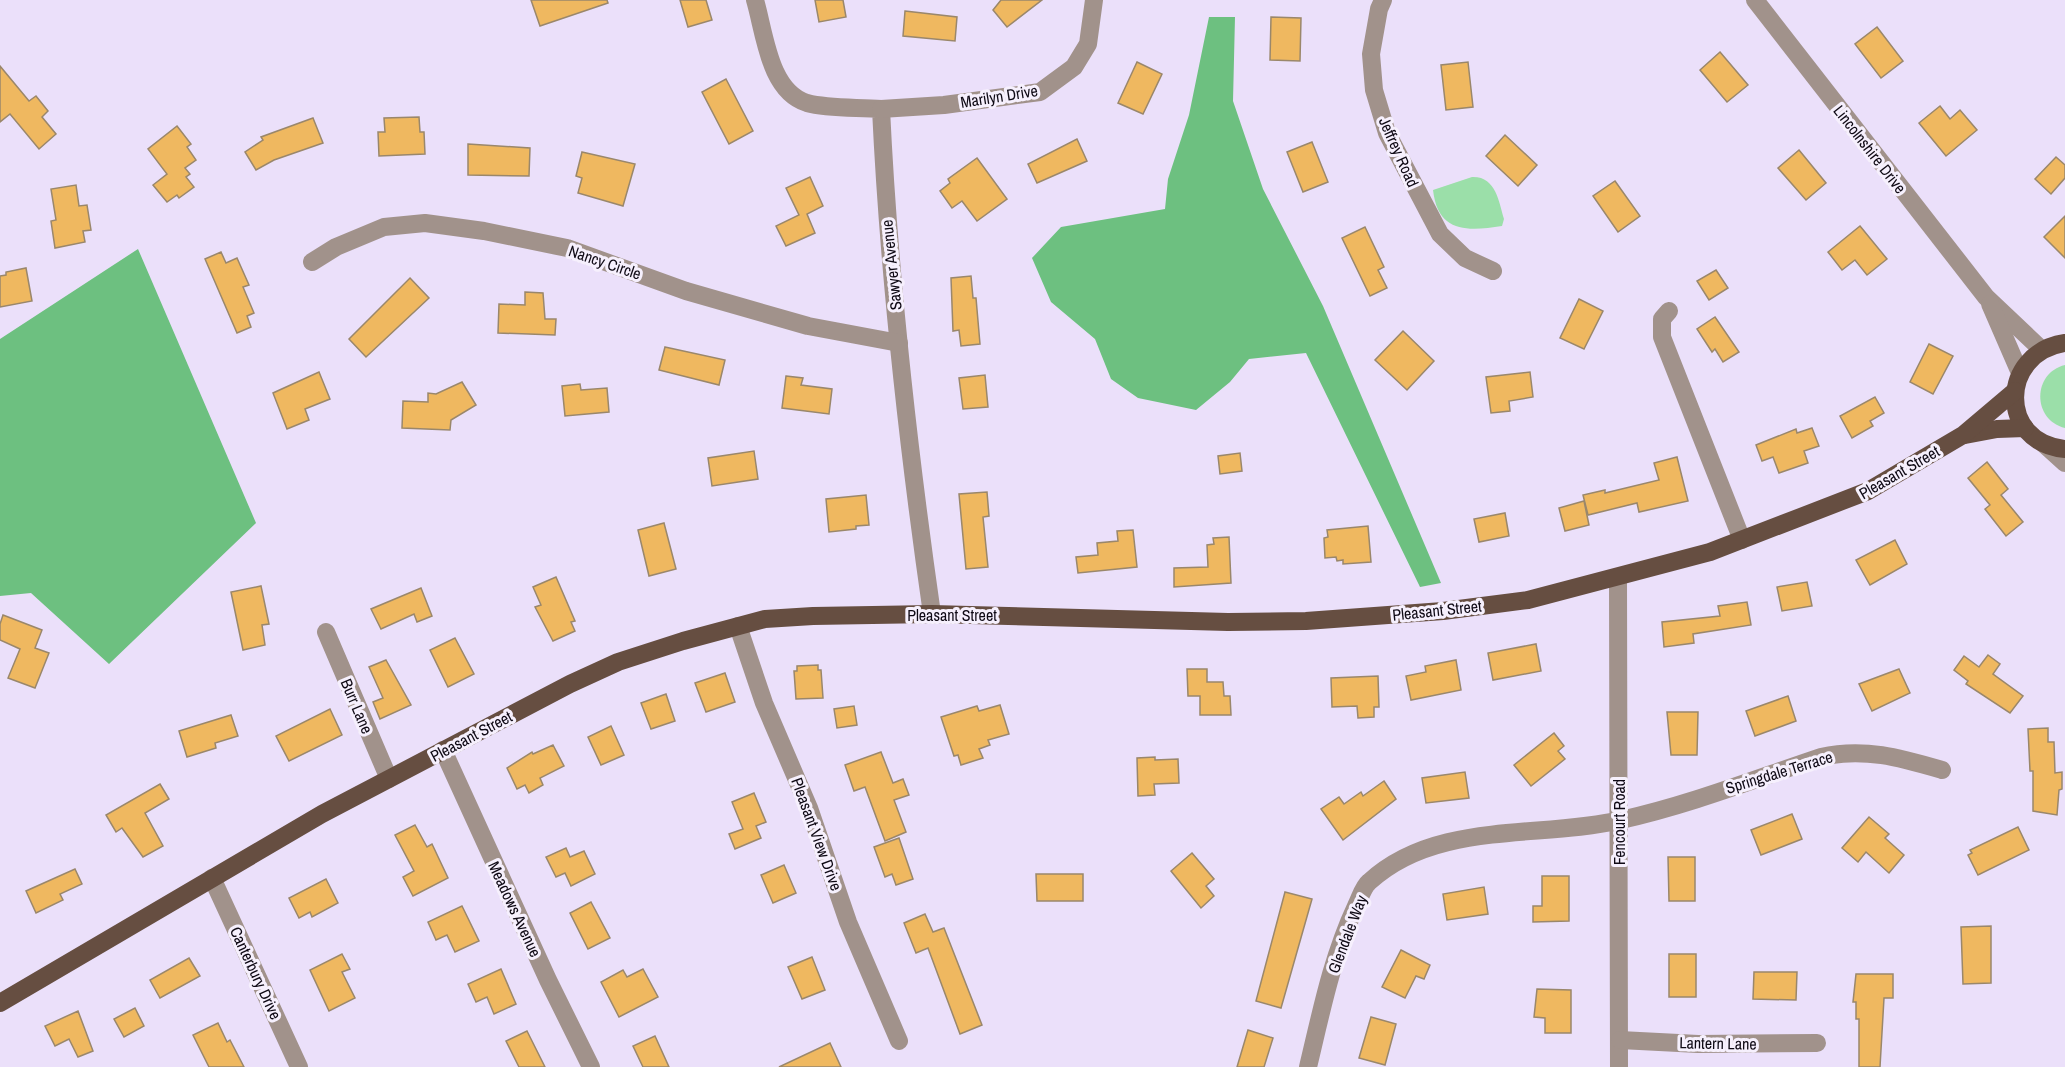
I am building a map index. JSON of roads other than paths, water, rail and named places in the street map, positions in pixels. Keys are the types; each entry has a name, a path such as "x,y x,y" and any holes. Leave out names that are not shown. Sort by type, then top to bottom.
{"main road":[{"path":"2065,343 2042,350 2032,357 2020,373 2015,391 2018,417 2025,428 2044,444 2065,449"},
{"name":"Pleasant Street","path":"0,1003 322,814 442,750 618,662 765,619 932,614 1228,622 1344,619 1528,600 1618,578 1742,540 1868,492 1963,435 2015,391"},
{"name":"Pleasant Street","path":"1963,435 1997,429 2025,428"}],"street":[{"path":"755,0 778,80 791,95 808,103 881,109"},
{"name":"Marilyn Drive","path":"881,109 944,105 1040,92 1074,67 1088,44 1094,0"},
{"name":"Jeffrey Road","path":"1383,0 1379,9 1371,54 1374,90 1387,133 1440,234 1465,258 1493,271"},
{"name":"Lincolnshire Drive","path":"1755,0 1986,297 2042,350"},
{"name":"Sawyer Avenue","path":"881,109 885,201 899,343 917,510 932,614"},
{"name":"Nancy Circle","path":"312,262 336,247 384,227 424,223 484,231 567,248 686,291 808,326 899,343"},
{"name":"Lincolnshire Drive","path":"1986,297 2020,373"},
{"path":"1669,311 1662,319 1662,337 1742,540"},
{"path":"2044,444 2065,463"},
{"name":"Fencourt Road","path":"1618,578 1619,1067"},
{"name":"Pleasant View Drive","path":"738,626 764,703 809,808 848,922 899,1041"},
{"name":"Burr Lane","path":"326,632 389,779"},
{"name":"Meadows Avenue","path":"442,750 548,980 591,1067"},
{"name":"Springdale Terrace","path":"1618,821 1840,753 1864,752 1894,756 1942,770"},
{"name":"Glendale Way","path":"1308,1067 1331,974 1349,921 1367,883 1391,866 1412,856 1460,839 1618,821"},
{"name":"Canterbury Drive","path":"212,878 299,1067"},
{"name":"Lantern Lane","path":"1620,1040 1698,1044 1817,1043"}]}
